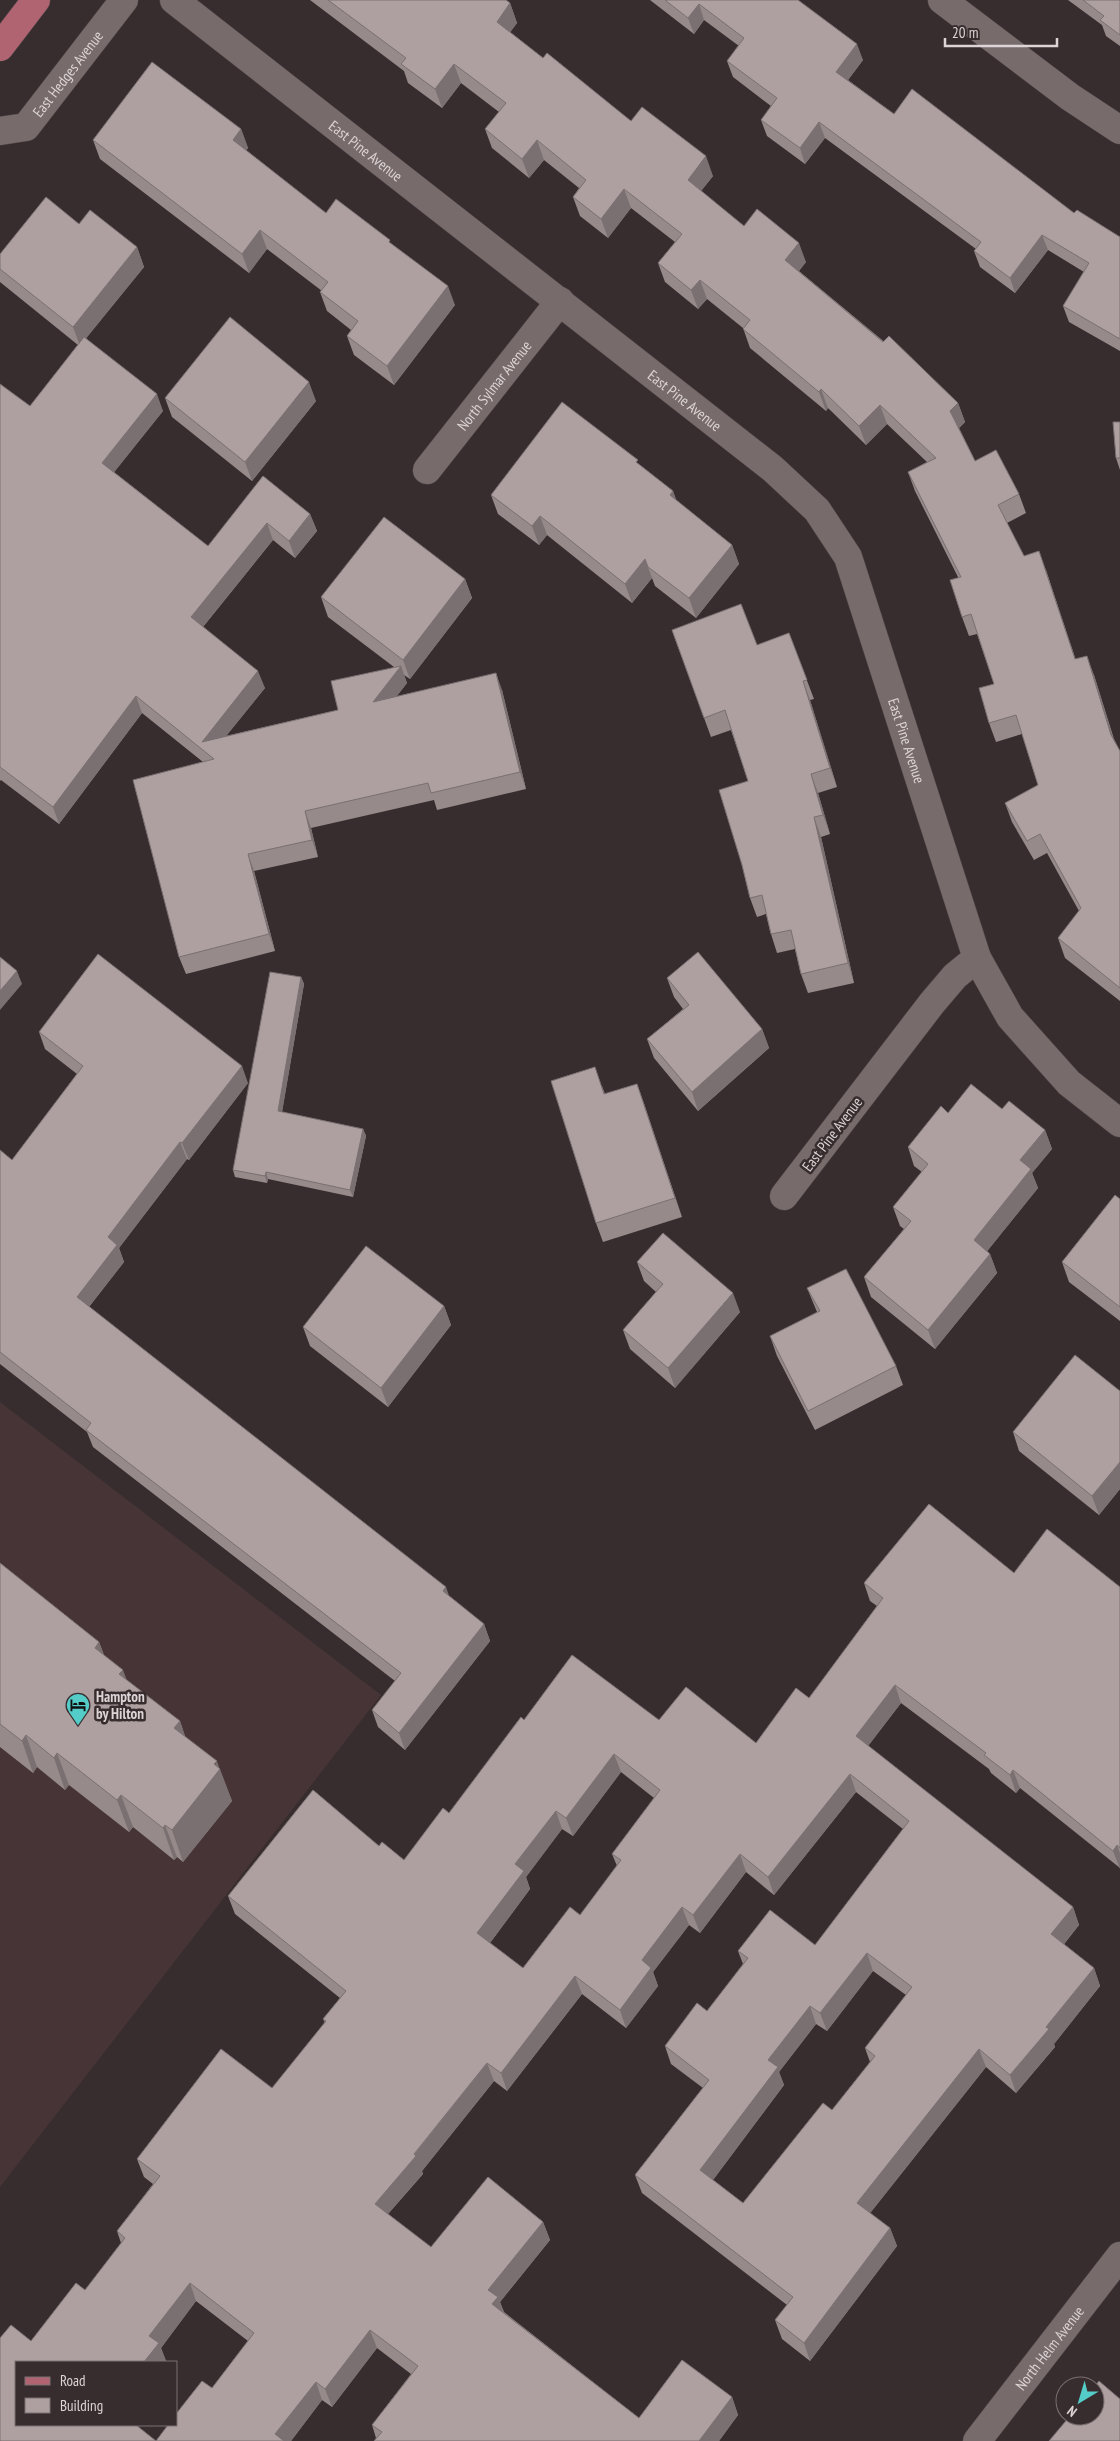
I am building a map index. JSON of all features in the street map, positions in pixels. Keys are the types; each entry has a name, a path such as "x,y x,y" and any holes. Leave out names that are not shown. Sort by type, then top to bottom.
{"main road":[{"path":"0,47 36,0"}],"street":[{"name":"East Hedges Avenue","path":"13,129 124,0"},
{"name":"East Pine Avenue","path":"174,0 772,468 817,510 848,557 977,958 1010,1018 1069,1084 1120,1123"},
{"path":"942,0 1070,97 1120,130"},
{"name":"North Sylmar Avenue","path":"427,470 560,301"},
{"name":"East Pine Avenue","path":"784,1196 932,1003 955,976 977,958"},
{"name":"North Helm Avenue","path":"977,2441 1120,2256"}],"shaded area":[{"path":"0,1402 381,1695 0,2187"}],"building":[{"path":"328,0 506,0 510,3 497,22 543,58 547,53 631,121 642,107 706,156 688,180 744,226 757,209 799,243 785,260 883,342 889,336 958,403 950,411 975,461 996,450 1019,494 998,505 1024,556 1039,551 1075,659 1087,656 1111,735 1120,751 1120,988 1058,938 1081,908 1040,834 1027,841 1005,803 1038,785 1016,715 989,723 979,688 994,684 971,614 962,617 950,580 961,577 908,472 936,458 880,405 859,426 821,389 819,392 743,329 750,320 700,280 691,290 658,263 682,234 624,189 601,219 573,197 586,180 537,140 522,159 485,129 506,103 454,64 435,89 401,64 406,58"},
{"path":"665,0 798,0 857,44 836,72 894,114 912,89 1074,213 1077,210 1120,237 1120,339 1063,306 1089,263 1042,235 1010,278 974,251 981,242 819,122 800,148 761,120 777,98 727,61 744,38 699,4 688,18"},
{"path":"1083,0 1120,0 1120,35 1100,20 1104,16"},
{"path":"152,62 241,129 233,140 326,213 336,199 448,286 387,366 347,336 358,321 320,292 328,282 260,230 242,254 93,140"},
{"path":"46,197 79,224 90,210 137,247 73,327 0,269 0,254"},
{"path":"230,317 309,382 245,462 165,398"},
{"path":"84,337 157,394 102,463 208,546 263,476 310,514 289,541 267,523 191,617 258,671 202,742 338,710 331,681 401,666 373,702 496,673 520,772 431,793 428,783 305,811 312,840 248,854 269,934 179,957 133,780 214,759 136,696 53,807 0,767 0,384 30,406"},
{"path":"562,402 638,460 636,462 673,491 670,495 732,545 689,598 648,567 645,559 625,584 540,516 532,526 491,495"},
{"path":"1113,422 1120,422 1120,458 1116,458"},
{"path":"384,517 465,579 403,660 321,597"},
{"path":"741,604 757,645 789,633 807,680 803,681 830,768 811,774 823,815 814,817 848,963 801,974 791,930 771,934 762,895 750,898 719,790 748,781 725,710 704,718 672,630"},
{"path":"698,952 762,1029 692,1092 647,1039 689,1005 667,978"},
{"path":"98,954 242,1066 182,1143 180,1142 108,1237 117,1245 77,1297 446,1587 443,1591 484,1624 399,1733 372,1710 401,1673 86,1430 91,1423 0,1352 0,1150 12,1160 83,1066 39,1032"},
{"path":"0,957 17,971 0,991"},
{"path":"270,972 301,977 278,1111 363,1129 350,1190 266,1172 265,1176 233,1170"},
{"path":"595,1067 604,1094 637,1084 675,1198 596,1223 551,1081"},
{"path":"971,1084 1002,1109 1009,1101 1045,1130 1020,1160 1031,1169 974,1240 990,1254 928,1330 864,1277 911,1221 893,1207 928,1164 908,1147 941,1106 948,1113"},
{"path":"1115,1195 1120,1199 1120,1307 1062,1262"},
{"path":"663,1233 733,1293 668,1368 623,1330 663,1284 637,1262"},
{"path":"366,1246 444,1306 381,1388 303,1327"},
{"path":"846,1269 896,1366 808,1411 770,1336 820,1311 807,1288"},
{"path":"1075,1355 1120,1391 1120,1462 1092,1496 1013,1432"},
{"path":"929,1504 1014,1573 1047,1529 1120,1587 1120,1848 1117,1845 1113,1851 1013,1770 1010,1775 984,1755 986,1753 895,1685 856,1736 1073,1907 1051,1934 1094,1968 1046,2027 1049,2029 1010,2075 979,2049 857,2203 890,2228 804,2343 775,2320 793,2297 635,2175 709,2080 665,2046 697,2003 707,2011 748,1958 738,1951 770,1910 815,1945 909,1821 850,1774 768,1877 740,1854 693,1915 682,1907 642,1960 651,1968 620,2010 575,1976 501,2073 487,2063 414,2154 416,2156 375,2204 431,2247 488,2177 543,2222 488,2290 498,2297 492,2304 639,2418 682,2360 732,2397 699,2441 374,2441 382,2432 372,2425 418,2366 370,2330 325,2389 316,2382 275,2434 284,2441 156,2441 0,2441 0,2338 11,2325 31,2341 76,2283 85,2290 125,2238 117,2231 160,2176 137,2159 221,2049 272,2088 326,2021 323,2019 346,1991 228,1896 313,1790 379,1846 382,1842 404,1860 443,1808 449,1813 521,1717 524,1720 572,1655 659,1720 686,1687 756,1743 796,1688 809,1698 883,1598 864,1583","holes":["614,1754 660,1790 612,1854 621,1860 580,1915 570,1907 523,1968 477,1933 524,1871 515,1864 556,1811 566,1818","867,1953 912,1987 865,2048 875,2056 832,2110 823,2103 743,2203 700,2170 778,2067 768,2060 810,2006 820,2013"]},
{"name":"Hampton by Hilton","path":"0,1563 99,1642 95,1648 123,1670 119,1674 180,1721 174,1728 217,1761 214,1764 220,1769 172,1830 165,1825 163,1828 121,1795 117,1800 57,1753 54,1758 26,1735 22,1741 0,1724"},
{"path":"1105,2386 1120,2399 1120,2441 1049,2441 1062,2426 1105,2426"}],"place":[{"name":"Hampton by Hilton","path":"78,1726"}]}
